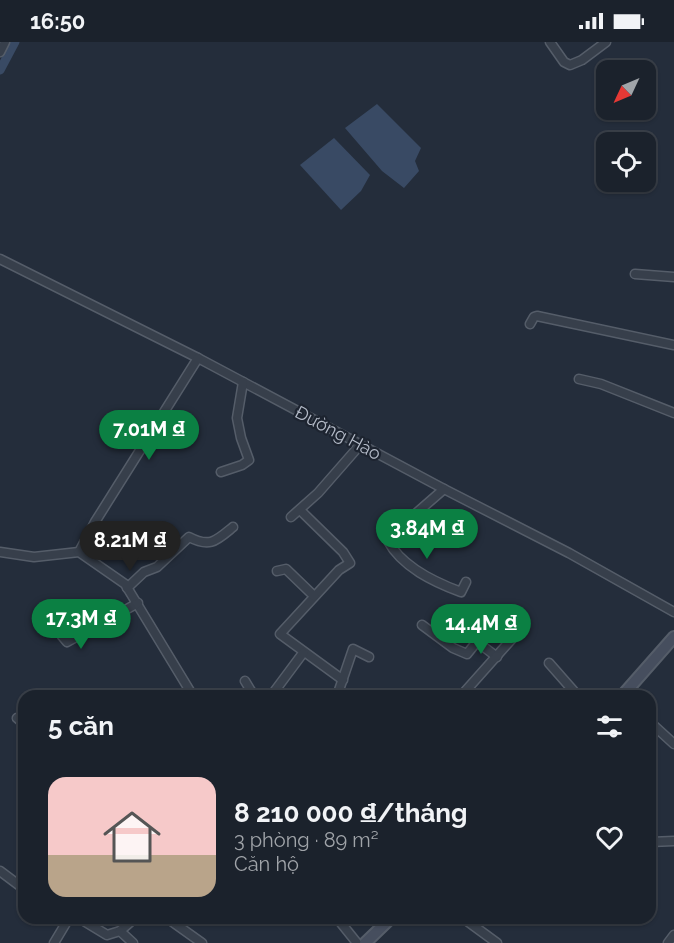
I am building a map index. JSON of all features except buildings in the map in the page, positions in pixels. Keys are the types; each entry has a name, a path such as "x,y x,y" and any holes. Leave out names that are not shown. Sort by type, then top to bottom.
{"main road":[{"path":"627,690 674,637"},
{"path":"365,942 384,924"}],"street":[{"path":"0,51 5,42"},
{"path":"549,42 564,63 570,65 582,60 606,42"},
{"name":"Đường Hào","path":"0,259 198,358 569,553 674,612"},
{"path":"635,274 674,277"},
{"path":"530,324 537,316 674,345"},
{"path":"79,552 95,522 198,358"},
{"path":"579,379 601,384 674,413"},
{"path":"222,472 249,460 237,418 243,382"},
{"path":"291,517 318,493 360,445"},
{"path":"444,489 390,536 388,541 403,559 436,583 461,592 466,582"},
{"path":"300,510 343,552 350,562 339,570 280,634 343,680"},
{"path":"128,588 144,572 157,567 189,537 204,543 213,542 233,527"},
{"path":"0,552 34,557 79,552 128,588 189,690"},
{"path":"277,571 286,569 314,596"},
{"path":"49,606 67,642 138,603"},
{"path":"422,625 453,648 467,654 475,644 480,644 497,657"},
{"path":"467,690 519,631"},
{"path":"339,690 353,649 369,657"},
{"path":"275,690 303,653"},
{"path":"549,663 573,690"},
{"path":"245,681 250,690"},
{"path":"656,728 674,744"},
{"path":"656,842 674,841"},
{"path":"0,871 18,884"},
{"path":"54,943 65,924"},
{"path":"90,924 108,935 120,932 129,924"},
{"path":"175,924 202,943"},
{"path":"344,924 365,942"},
{"path":"471,924 497,943"},
{"path":"120,932 132,943"},
{"path":"668,943 674,935"}],"water":[{"path":"377,104 421,148 415,161 419,171 404,188 382,171 345,128"},
{"path":"334,138 370,175 361,191 341,210 300,165"}],"waterway":[{"path":"0,70 15,42"}]}
